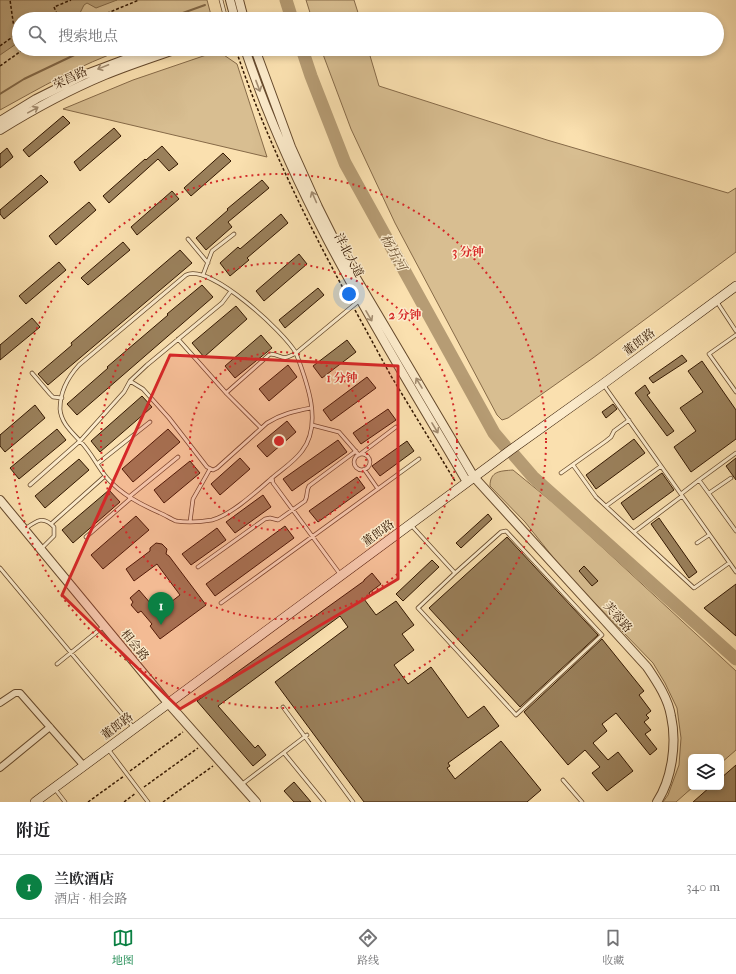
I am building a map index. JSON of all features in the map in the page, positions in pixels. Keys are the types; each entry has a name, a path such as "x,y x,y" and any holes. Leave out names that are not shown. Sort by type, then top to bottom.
{"main road":[{"name":"董郎路","path":"35,802 471,479 736,286"}],"street":[{"path":"230,0 233,12"},
{"path":"240,0 243,12"},
{"name":"荣昌路","path":"0,121 36,99 84,75 134,56"},
{"name":"荣昌路","path":"0,130 51,101 107,74 166,56"},
{"name":"洋北大道","path":"257,56 282,125 338,249 363,297"},
{"name":"洋北大道","path":"248,58 275,130 318,224 471,479"},
{"name":"芙蓉路","path":"471,479 647,667 661,688 671,716 674,748 668,777 657,802"},
{"name":"相会路","path":"0,500 168,703 256,802"},
{"path":"0,703 15,693 20,693 84,766"},
{"path":"0,768 50,727"}],"lane":[{"path":"221,0 224,12"},
{"path":"203,275 212,252 234,234"},
{"path":"188,239 208,262"},
{"path":"189,273 203,275 216,281 231,291 281,333 292,346 307,382 312,425 308,441 301,452 248,498 226,513 214,519 195,522 176,520 130,498 105,476 80,441 72,434 62,418 60,409 64,387 70,375 79,365 189,273"},
{"path":"30,485 80,441 124,392 130,381 222,302 231,291"},
{"path":"226,393 270,354 274,354 282,358 288,358 296,353 363,297"},
{"path":"716,301 736,331"},
{"path":"736,335 709,354 736,391"},
{"path":"178,339 226,393 261,428"},
{"path":"32,374 53,397 62,398"},
{"path":"130,381 143,389 169,418 210,469"},
{"path":"603,384 736,572"},
{"path":"210,469 213,470 217,468 274,418 284,413 311,408"},
{"path":"561,473 606,441 611,437 614,431 629,420"},
{"path":"97,464 150,422"},
{"path":"312,425 338,432 359,455 367,456 370,460 369,465 364,469"},
{"path":"378,489 364,469 358,468 355,465 356,458 396,427"},
{"path":"198,567 265,519 270,518 278,520 292,510 306,498 306,490 309,486 356,451"},
{"path":"634,532 699,480 736,454"},
{"path":"86,537 178,457"},
{"path":"221,602 419,459"},
{"path":"573,465 596,497 694,588 729,563"},
{"path":"606,506 661,466"},
{"path":"190,522 194,499 210,469"},
{"path":"51,524 105,476"},
{"path":"272,478 292,510 340,576"},
{"path":"709,494 731,478"},
{"path":"699,480 736,531"},
{"path":"24,529 35,522 43,520 54,527 54,536 41,550"},
{"path":"410,524 455,573"},
{"path":"506,531 602,635 516,715 418,608 455,573 501,532 506,531"},
{"path":"697,543 709,535"},
{"path":"0,568 135,728"},
{"path":"57,664 104,626"},
{"path":"283,707 306,736 353,802"},
{"path":"241,785 306,736"},
{"path":"108,748 148,802"},
{"path":"284,753 324,802"},
{"path":"563,780 582,802"},
{"path":"54,788 65,802"}],"path":[{"path":"10,0 12,14"},
{"path":"56,12 54,7 71,0"},
{"path":"110,12 139,0"},
{"path":"0,46 12,37"},
{"path":"0,66 14,56"},
{"path":"88,802 190,728"},
{"path":"124,802 204,744"},
{"path":"163,802 220,761"}],"highlighted area":[{"path":"170,355 398,366 398,579 180,709 62,595"}],"shaded area":[{"path":"0,0 207,0 210,12 12,12 12,56 107,56 77,69 0,110"},
{"path":"0,0 117,0 96,8 87,3 84,5 80,12 12,12 12,47 0,55"},
{"path":"306,0 354,0 358,12 310,12"},
{"path":"203,56 225,56 237,64 267,157 63,109 133,80"},
{"path":"324,56 370,56 379,86 547,140 728,193 736,188 736,252 593,358 508,418 502,420 497,415 395,223 351,129"},
{"path":"513,470 562,510 736,671 736,750 724,760 724,754 688,754 688,790 690,790 676,802 663,802 668,795 679,765 681,738 677,708 665,683 653,663 564,571 525,522 490,486 492,477 500,472"}],"building":[{"path":"63,116 70,123 29,157 23,150"},
{"path":"114,128 121,136 80,171 74,162"},
{"path":"162,146 178,164 169,171 158,159 109,203 103,196"},
{"path":"7,148 13,157 0,168 0,154"},
{"path":"223,153 231,161 191,196 184,188"},
{"path":"41,175 48,182 4,219 0,214 0,210"},
{"path":"262,180 269,188 228,222 232,227 206,250 196,238 228,210 227,209"},
{"path":"172,191 179,199 137,235 131,227"},
{"path":"89,202 96,210 56,245 49,236"},
{"path":"281,214 288,223 247,258 249,260 230,276 220,263 238,247 240,249"},
{"path":"123,242 130,250 88,285 81,278"},
{"path":"180,250 192,263 48,385 38,374 72,345 71,343"},
{"path":"299,254 307,264 264,301 256,291"},
{"path":"59,262 66,270 26,304 19,296"},
{"path":"202,285 213,297 77,415 67,404 108,368 107,367 168,315 167,314"},
{"path":"318,288 324,295 285,328 279,320"},
{"path":"236,306 247,319 204,357 192,343"},
{"path":"32,318 40,327 0,360 0,345"},
{"path":"261,335 272,348 235,378 225,366"},
{"path":"347,340 356,352 322,378 313,366"},
{"path":"682,355 687,361 653,383 649,378"},
{"path":"702,361 736,410 736,439 691,472 674,447 696,431 680,408 703,392 688,371"},
{"path":"288,365 297,377 269,401 259,389"},
{"path":"367,377 376,388 331,421 323,410"},
{"path":"645,385 650,393 647,395 674,431 667,436 635,393"},
{"path":"142,396 152,407 100,452 91,441"},
{"path":"613,404 617,409 606,418 602,412"},
{"path":"35,405 45,418 5,452 0,446 0,435"},
{"path":"388,409 396,420 361,444 353,433"},
{"path":"287,421 296,432 267,457 257,446"},
{"path":"57,429 66,440 19,479 10,468"},
{"path":"168,429 180,442 133,482 122,469"},
{"path":"634,439 645,453 596,489 586,475"},
{"path":"338,440 347,452 292,491 283,479"},
{"path":"407,441 414,451 380,476 372,466"},
{"path":"240,458 250,469 220,495 211,484"},
{"path":"736,458 736,480 726,466"},
{"path":"79,459 89,470 45,508 35,496"},
{"path":"190,461 200,473 164,503 154,490"},
{"path":"662,473 674,490 633,520 621,503"},
{"path":"357,477 365,488 318,522 309,511"},
{"path":"109,490 120,502 73,543 62,530"},
{"path":"263,495 271,507 235,533 226,522"},
{"path":"488,514 492,519 461,548 456,543"},
{"path":"136,516 149,530 103,569 91,555"},
{"path":"659,518 697,572 689,578 651,524"},
{"path":"285,526 294,538 215,596 206,584"},
{"path":"217,528 226,540 191,565 182,554"},
{"path":"507,537 598,635 520,707 429,608"},
{"path":"156,543 162,544 167,549 166,554 206,605 160,639 150,626 152,624 141,611 138,613 131,605 133,602 130,598 139,590 158,612 180,595 157,564 134,581 126,569 150,551 150,548"},
{"path":"432,560 439,567 403,601 396,594"},
{"path":"584,566 598,581 592,586 579,571"},
{"path":"372,573 381,584 364,599 376,615 396,601 414,625 402,634 414,650 394,665 408,684 431,667 468,718 484,706 499,726 448,763 450,766 447,768 455,779 501,741 541,790 527,802 364,802 275,682 348,627 340,616 218,706 255,748 258,745 266,755 253,766 197,701 364,581"},
{"path":"736,584 736,636 704,608"},
{"path":"602,639 644,691 639,695 651,711 646,715 649,718 644,722 651,730 645,734 657,749 650,755 616,713 602,724 607,731 593,743 608,760 618,752 633,771 607,791 592,773 600,767 585,750 568,765 524,712"},
{"path":"736,765 736,802 693,802 707,790 724,790 724,775"},
{"path":"294,782 311,802 294,802 284,791"}],"waterway":[{"name":"杨圩河","path":"286,0 290,12"},
{"path":"186,12 205,5"},
{"path":"0,94 24,79 72,56"},
{"name":"杨圩河","path":"304,56 345,163 494,433 505,446"},
{"path":"514,455 533,477 736,659"}],"place":[{"name":"兰欧酒店","path":"161,625"}]}
